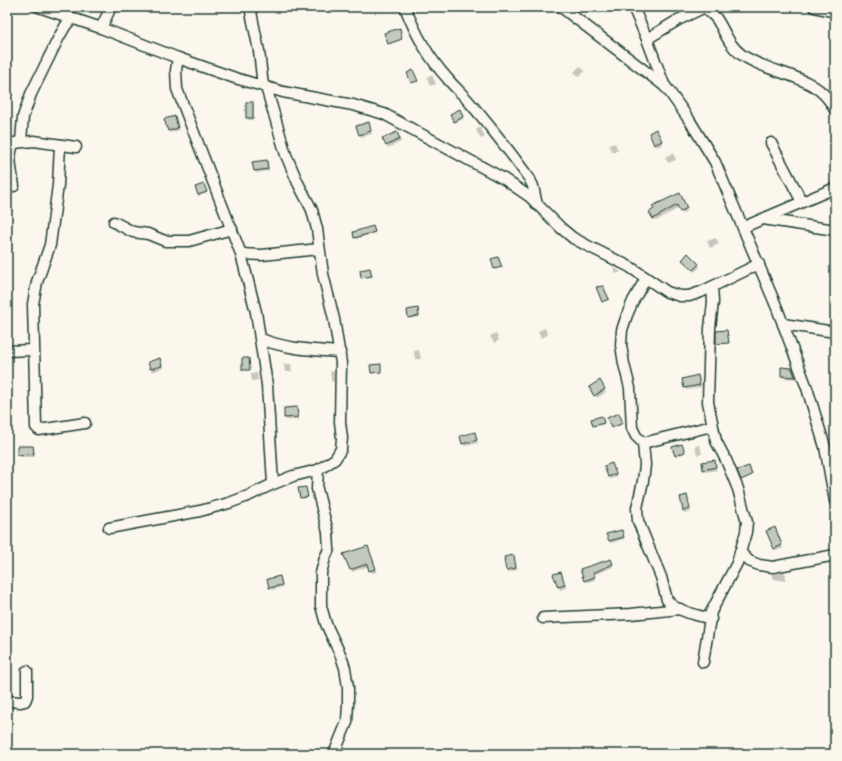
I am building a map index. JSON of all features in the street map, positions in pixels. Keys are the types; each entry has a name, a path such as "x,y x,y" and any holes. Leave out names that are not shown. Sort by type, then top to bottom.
{"street":[{"path":"39,7 101,28 178,58 264,87 353,105 384,114 504,179 530,197 573,238 630,267 667,292 680,296 689,296 712,287 759,264"},
{"path":"101,28 111,7"},
{"path":"109,528 207,509 242,498 293,476 318,470 335,459 341,450 342,438 340,422 342,363 334,318 328,297 314,216 286,155 264,87 259,51 250,7"},
{"path":"404,7 421,44 435,63 447,79 463,94 487,122 530,178 537,205"},
{"path":"561,7 666,87"},
{"path":"633,7 666,87 690,121 715,162 778,308 816,417 833,482 835,500"},
{"path":"647,39 672,23 705,7 715,17 728,41 738,52 755,62 806,81 815,86 825,95 835,110"},
{"path":"814,7 835,12"},
{"path":"21,141 23,117 31,94 59,37 66,25 73,18"},
{"path":"178,58 176,75 177,89 241,254 256,312 261,339 266,385 273,484"},
{"path":"14,186 11,160 14,143 21,141 34,141 76,148"},
{"path":"771,143 802,202"},
{"path":"60,146 58,184 50,245 37,282 33,304 36,427 40,430 85,424"},
{"path":"744,227 835,188"},
{"path":"763,219 835,230"},
{"path":"114,222 133,232 148,234 165,241 189,241 232,229"},
{"path":"241,254 262,255 320,248"},
{"path":"646,278 633,300 627,315 622,330 621,345 630,388 632,428 636,436 643,443 645,465 637,508 638,521 661,578 667,600 674,607 710,619"},
{"path":"703,662 711,612 737,563 746,532 746,522 738,489 716,441 708,402 710,328 714,302 712,287"},
{"path":"783,324 834,329"},
{"path":"261,339 277,345 340,352"},
{"path":"7,351 33,350"},
{"path":"643,443 712,426"},
{"path":"318,470 317,489 328,532 329,549 321,573 321,606 326,624 341,656 345,668 348,687 347,722 334,754"},
{"path":"740,552 749,561 759,565 773,567 835,555"},
{"path":"543,618 631,614 680,609"},
{"path":"7,701 25,701 27,696 28,671"}],"building":[{"path":"400,28 402,39 388,44 384,33"},
{"path":"413,70 418,81 411,83 407,73"},
{"path":"246,102 253,102 253,118 246,118"},
{"path":"460,109 463,117 454,122 450,114"},
{"path":"175,116 178,128 168,131 164,119"},
{"path":"369,122 371,131 359,135 356,126"},
{"path":"656,129 662,141 654,145 649,133"},
{"path":"397,132 400,139 386,146 382,138"},
{"path":"267,160 268,169 254,171 252,162"},
{"path":"204,184 207,192 198,195 195,187"},
{"path":"680,193 687,208 680,212 677,205 653,219 649,212 654,209 652,206"},
{"path":"373,226 375,232 354,238 353,232"},
{"path":"688,253 699,264 693,270 682,260"},
{"path":"498,257 502,267 494,269 491,259"},
{"path":"370,268 372,276 361,278 360,270"},
{"path":"603,286 609,299 602,302 596,287"},
{"path":"418,308 419,316 408,318 407,310"},
{"path":"727,330 729,343 716,344 716,331"},
{"path":"160,358 162,366 150,369 148,362"},
{"path":"242,358 249,358 250,370 242,370"},
{"path":"381,364 381,372 371,373 370,365"},
{"path":"781,367 792,368 795,377 781,376"},
{"path":"698,375 700,385 684,388 682,379"},
{"path":"600,380 605,389 594,396 589,387"},
{"path":"297,407 298,417 284,418 284,408"},
{"path":"619,413 623,423 611,428 607,418"},
{"path":"602,416 604,423 593,426 591,419"},
{"path":"475,432 477,440 462,444 460,436"},
{"path":"682,444 685,452 675,456 672,447"},
{"path":"17,446 33,446 34,454 17,455"},
{"path":"715,460 716,467 703,470 702,462"},
{"path":"612,463 616,474 608,477 604,466"},
{"path":"749,466 752,475 741,480 737,470"},
{"path":"306,487 308,497 300,498 298,488"},
{"path":"687,495 690,509 683,511 680,497"},
{"path":"775,527 782,545 774,549 766,531"},
{"path":"622,530 624,537 609,541 606,534"},
{"path":"368,546 376,569 369,571 367,564 350,570 343,554"},
{"path":"514,555 516,568 506,570 504,557"},
{"path":"611,559 613,564 593,573 595,577 584,581 580,569"},
{"path":"561,572 565,585 558,587 553,574"},
{"path":"280,576 282,585 269,588 267,579"}]}
